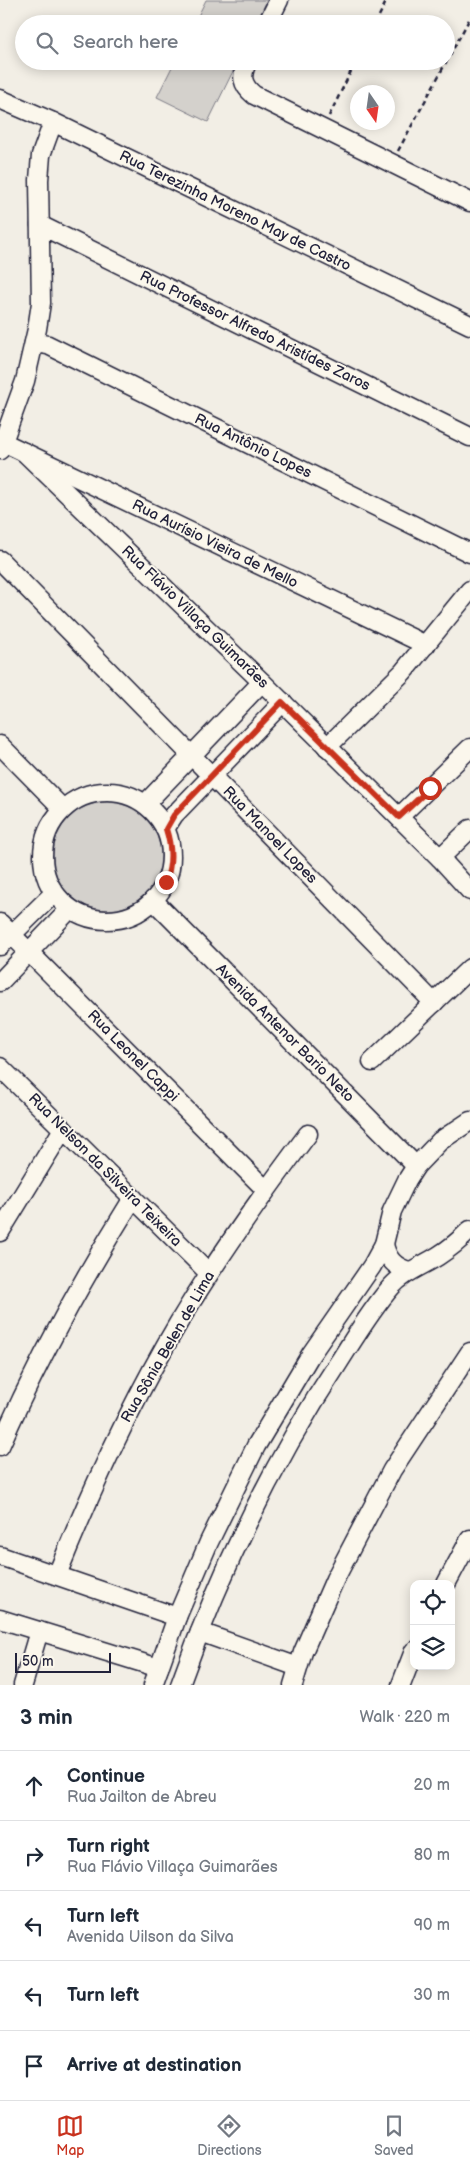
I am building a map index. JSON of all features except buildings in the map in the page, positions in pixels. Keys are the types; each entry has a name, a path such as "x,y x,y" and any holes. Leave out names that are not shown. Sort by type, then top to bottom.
{"street":[{"path":"272,15 279,0"},
{"path":"243,70 242,81 254,96 470,202"},
{"name":"Rua Terezinha Moreno May de Castro","path":"0,99 53,122 470,325"},
{"path":"2,446 25,380 41,303 41,155 53,122"},
{"name":"Rua Professor Alfredo Aristídes Zaros","path":"40,225 470,437"},
{"name":"Rua Antônio Lopes","path":"34,343 48,346 470,553"},
{"name":"Rua Aurísio Vieira de Mello","path":"2,446 24,452 426,645"},
{"name":"Rua Flávio Villaça Guimarães","path":"24,452 262,682 440,858 470,891"},
{"name":"Rua Manoel Lopes","path":"0,560 434,1003"},
{"path":"327,746 379,698 426,645 470,590"},
{"path":"146,804 262,682"},
{"path":"166,829 174,815 282,702"},
{"path":"0,745 62,809"},
{"path":"399,817 470,748"},
{"path":"104,792 126,794 146,804 166,829 171,850 169,872 160,892 136,913 114,920 91,918 70,909 54,893 44,872 42,849 49,828 62,809 82,797 104,792"},
{"path":"440,858 470,829"},
{"path":"4,934 54,893"},
{"name":"Avenida Antenor Bario Neto","path":"153,900 416,1166"},
{"path":"0,982 70,909"},
{"name":"Rua Leonel Cappi","path":"4,934 29,952 266,1190"},
{"path":"372,1062 470,968"},
{"name":"Rua Nelson da Silveira Teixeira","path":"0,1066 209,1274"},
{"path":"0,1619 39,1631 156,1677 177,1617 209,1542 256,1446 310,1354 372,1266 384,1244 389,1219 398,1196 416,1166 440,1141 470,1121"},
{"path":"0,1232 63,1129"},
{"name":"Rua Sônia Belen de Lima","path":"57,1575 89,1498 125,1421 174,1330 209,1274 266,1190 308,1134"},
{"path":"0,1446 40,1360 67,1308 133,1198"},
{"path":"180,1685 230,1560 253,1512 303,1419 391,1287 409,1271 439,1255 470,1230"},
{"path":"384,1244 391,1261 396,1266 409,1271"},
{"path":"293,1685 302,1652 336,1579 392,1470 470,1352"},
{"path":"448,1580 470,1539"},
{"path":"0,1556 177,1617"},
{"path":"24,1685 39,1631"},
{"path":"200,1632 298,1667"},
{"path":"400,1685 410,1661"}],"path":[{"path":"380,15 387,0"},
{"path":"455,46 470,18"},
{"path":"322,129 352,70"},
{"path":"392,163 442,70"}],"shaded area":[{"path":"206,0 267,0 260,15 198,15"},
{"path":"170,70 234,70 208,122 157,97"},
{"path":"107,802 128,806 145,818 157,835 161,856 157,877 145,894 128,906 107,910 86,906 69,894 57,877 53,856 57,835 69,818 86,806"}],"route":[{"path":"166,882 171,860 171,850 166,829 174,815 282,702 399,817 430,788"}]}
